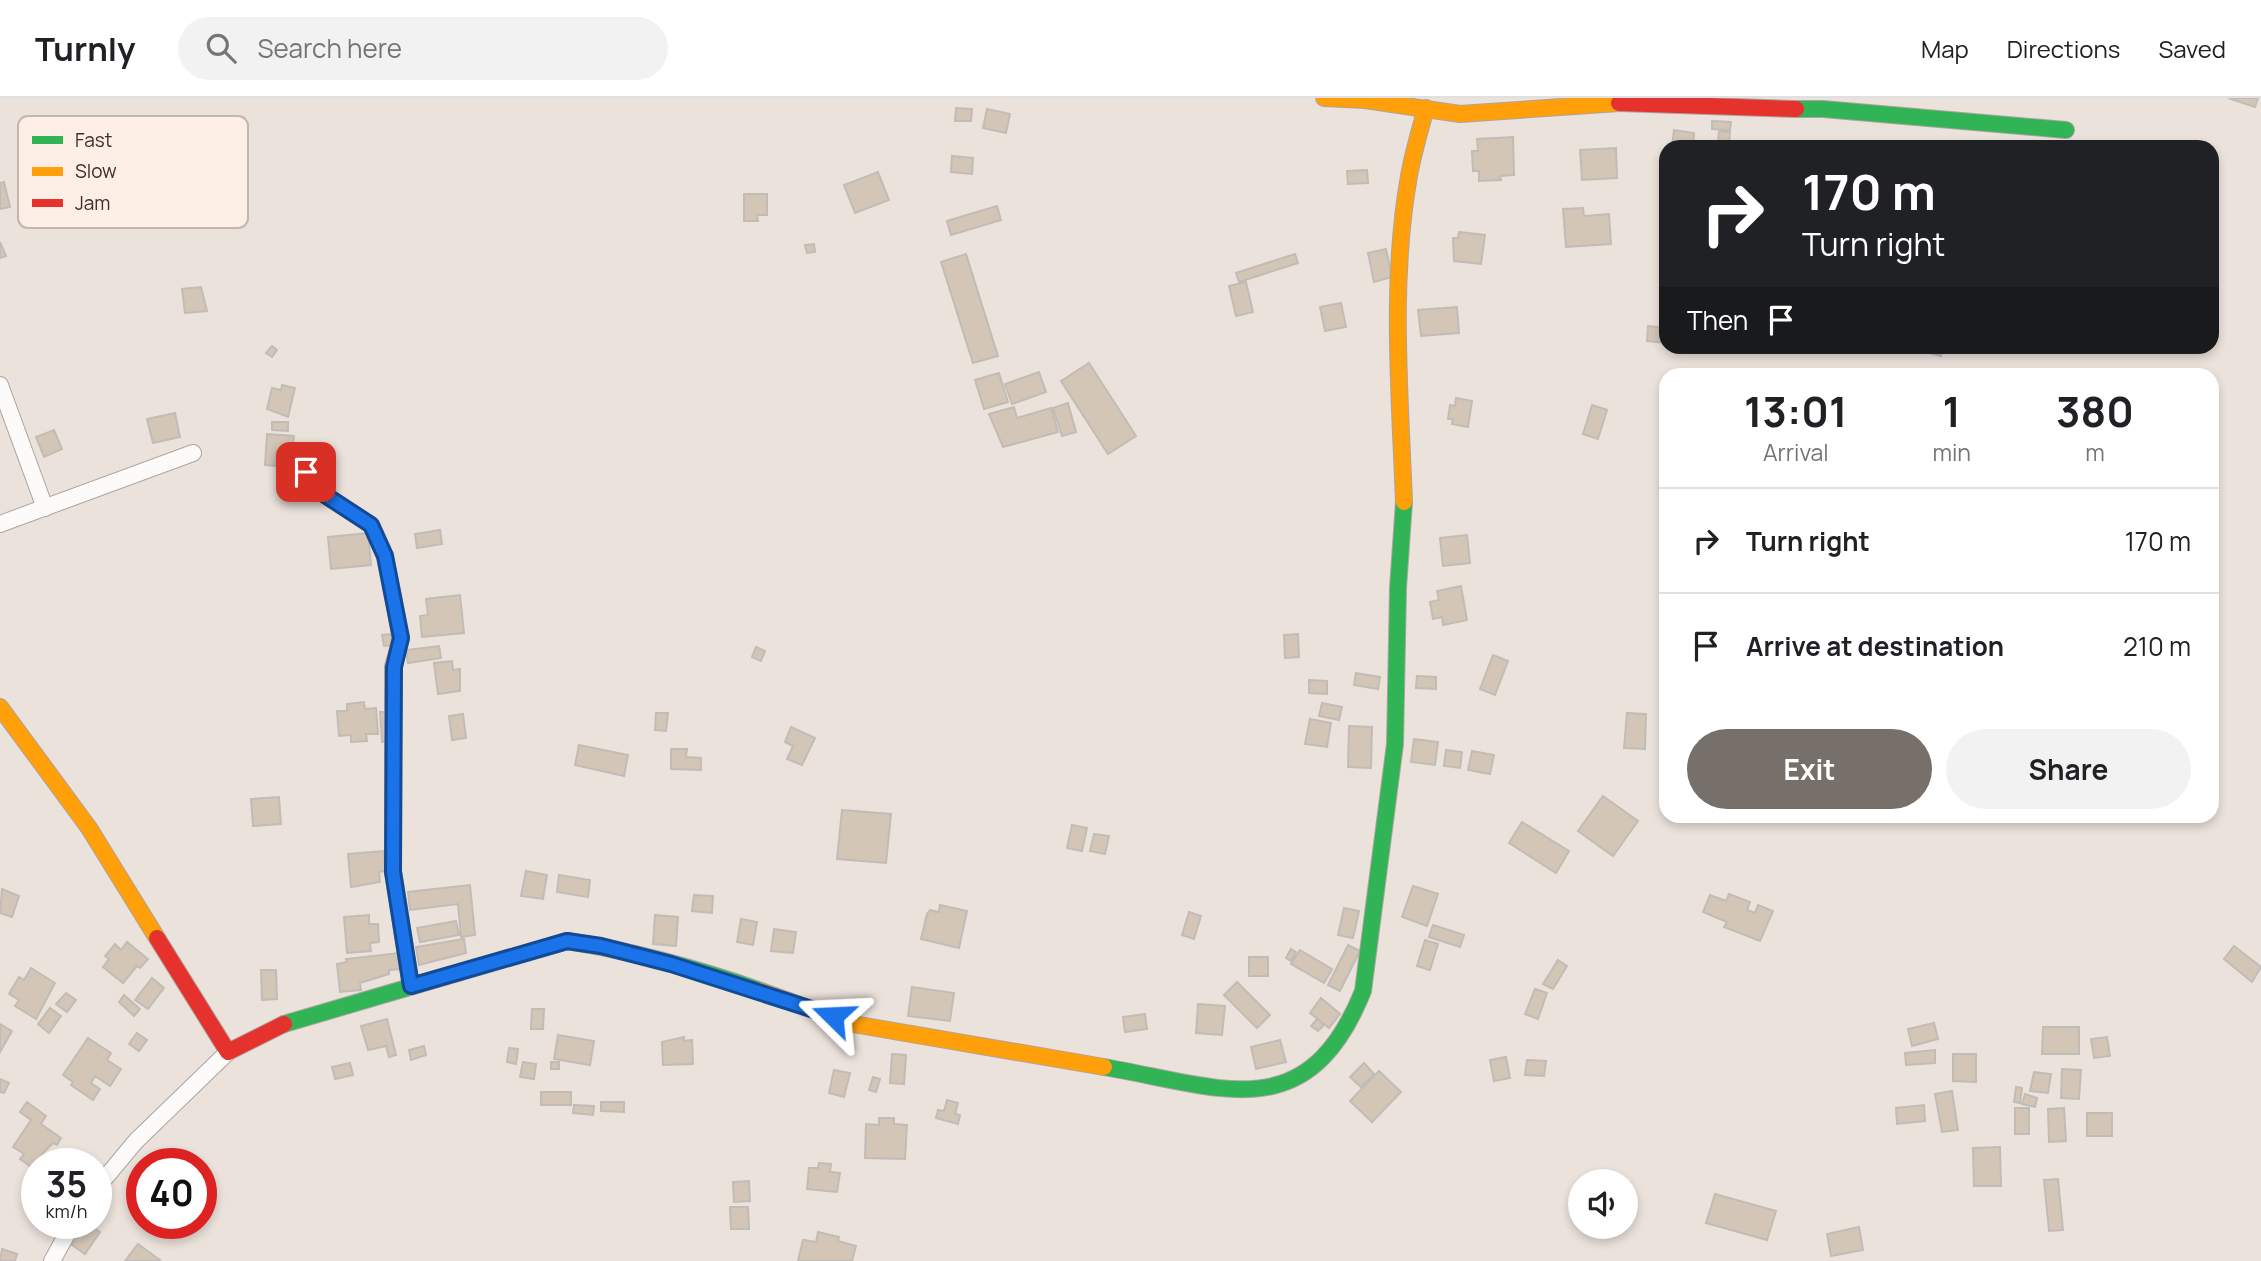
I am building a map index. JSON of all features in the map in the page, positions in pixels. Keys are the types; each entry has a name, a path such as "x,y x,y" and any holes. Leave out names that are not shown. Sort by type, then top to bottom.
{"street":[{"path":"1324,98 1469,114 1640,101 1764,110 1823,109 2066,130"},
{"path":"112,1170 136,1141 228,1052 285,1023 567,941 601,946 734,982 853,1024 952,1043 1237,1090 1278,1087 1307,1071 1336,1044 1354,1016 1363,991 1376,875 1389,808 1395,744 1398,588 1404,512 1398,334 1403,224 1409,174 1426,108"},
{"path":"0,385 45,508"},
{"path":"0,524 194,453"},
{"path":"306,472 322,493 371,525 385,556 401,638 394,667 393,872 411,986"},
{"path":"0,707 89,828 228,1052"},
{"path":"52,1261 64,1239"}],"building":[{"path":"2228,98 2258,98 2255,107"},
{"path":"956,108 972,109 971,121 955,121"},
{"path":"987,109 1010,114 1006,133 983,128"},
{"path":"1712,121 1731,122 1730,130 1712,129"},
{"path":"1674,130 1694,133 1694,140 1673,140"},
{"path":"1719,131 1730,132 1729,140 1718,140"},
{"path":"1513,137 1514,175 1500,176 1501,180 1479,181 1479,171 1473,171 1472,151 1478,151 1477,139"},
{"path":"1616,148 1617,178 1582,180 1580,150"},
{"path":"952,156 973,158 972,174 951,172"},
{"path":"1367,170 1368,183 1348,184 1347,171"},
{"path":"878,172 889,200 855,213 844,185"},
{"path":"4,182 10,207 0,209 0,183"},
{"path":"744,194 767,194 767,215 757,215 758,221 744,221"},
{"path":"997,206 1001,220 951,235 947,221"},
{"path":"1583,208 1584,216 1609,214 1611,244 1566,247 1563,209"},
{"path":"1459,232 1485,235 1481,264 1454,261 1453,238 1458,238"},
{"path":"0,242 6,256 0,258"},
{"path":"814,244 815,252 807,253 805,245"},
{"path":"1386,249 1392,277 1374,282 1368,253"},
{"path":"966,254 998,356 973,363 941,262"},
{"path":"1295,254 1298,263 1239,282 1236,273"},
{"path":"1246,282 1253,312 1236,316 1229,286"},
{"path":"201,287 207,311 185,313 182,289"},
{"path":"1341,303 1346,327 1325,331 1320,307"},
{"path":"1457,307 1459,333 1421,336 1418,310"},
{"path":"1648,326 1659,327 1659,342 1647,341"},
{"path":"272,346 277,350 272,357 266,353"},
{"path":"1089,363 1136,436 1108,454 1061,381"},
{"path":"1039,372 1046,392 1012,404 1005,384"},
{"path":"999,373 1008,402 984,409 975,380"},
{"path":"282,385 295,388 288,417 267,409 272,388 281,390"},
{"path":"1456,398 1472,401 1468,427 1452,424 1453,419 1448,419 1450,405 1455,406"},
{"path":"1068,403 1076,432 1062,436 1053,408"},
{"path":"1592,405 1607,410 1598,439 1583,434"},
{"path":"1014,407 1017,418 1051,408 1058,432 1003,447 989,414"},
{"path":"175,413 180,437 153,443 147,419"},
{"path":"272,422 288,422 288,431 272,430"},
{"path":"54,430 62,449 44,457 36,437"},
{"path":"267,434 294,436 293,445 300,445 299,462 292,462 291,467 265,465"},
{"path":"440,530 442,544 417,548 415,534"},
{"path":"368,533 371,565 331,569 328,537"},
{"path":"1467,535 1470,563 1443,566 1440,538"},
{"path":"1461,586 1467,620 1443,625 1442,617 1433,619 1430,602 1439,600 1437,591"},
{"path":"460,595 464,633 422,637 420,616 428,615 426,599"},
{"path":"391,634 393,645 384,646 382,635"},
{"path":"1298,634 1299,657 1285,658 1284,635"},
{"path":"439,646 441,658 408,663 406,650"},
{"path":"756,647 765,651 761,661 752,657"},
{"path":"1493,655 1508,661 1495,695 1480,689"},
{"path":"452,661 453,670 460,669 460,691 438,694 434,663"},
{"path":"1356,673 1380,677 1378,689 1354,685"},
{"path":"1417,676 1436,677 1436,689 1416,688"},
{"path":"1309,680 1327,681 1327,694 1309,693"},
{"path":"364,702 365,709 376,708 378,734 366,734 367,741 351,742 351,735 339,736 337,711 347,711 347,704"},
{"path":"1322,703 1342,707 1339,720 1319,716"},
{"path":"380,712 390,712 393,741 382,742"},
{"path":"656,713 668,713 666,731 655,730"},
{"path":"1627,713 1646,714 1645,749 1624,748"},
{"path":"463,714 466,738 452,740 449,716"},
{"path":"1310,719 1331,723 1327,747 1305,744"},
{"path":"1349,726 1372,727 1371,768 1348,767"},
{"path":"791,727 815,738 802,765 787,759 793,746 785,742"},
{"path":"1414,739 1438,742 1435,765 1411,762"},
{"path":"579,745 628,755 624,776 575,765"},
{"path":"671,749 687,749 686,757 701,758 701,770 671,769"},
{"path":"1446,750 1462,752 1460,768 1444,766"},
{"path":"1472,751 1494,755 1490,774 1468,770"},
{"path":"1603,796 1638,821 1613,856 1578,831"},
{"path":"279,797 281,824 253,826 251,799"},
{"path":"842,810 891,814 886,863 837,859"},
{"path":"1522,822 1569,851 1556,873 1509,843"},
{"path":"1072,825 1087,828 1082,851 1067,848"},
{"path":"1094,834 1109,836 1105,854 1090,851"},
{"path":"384,851 385,871 379,872 380,882 351,887 348,854"},
{"path":"526,871 547,875 543,899 521,896"},
{"path":"559,875 590,880 588,897 557,892"},
{"path":"470,885 475,935 461,937 458,904 410,910 408,892"},
{"path":"1413,886 1438,894 1427,926 1402,917"},
{"path":"2,889 19,896 12,917 0,913"},
{"path":"1729,894 1750,902 1747,910 1755,913 1758,905 1773,911 1760,941 1724,927 1727,922 1703,912 1710,895 1726,901"},
{"path":"694,895 713,896 712,913 692,911"},
{"path":"940,905 967,911 959,948 921,939 927,914 930,910 939,912"},
{"path":"1344,908 1359,911 1353,938 1338,935"},
{"path":"1189,912 1201,916 1194,939 1182,935"},
{"path":"369,915 369,924 378,924 379,942 370,943 371,951 347,953 344,917"},
{"path":"655,915 678,917 676,946 653,944"},
{"path":"741,919 757,922 753,945 737,942"},
{"path":"456,921 459,935 420,942 417,928"},
{"path":"1433,925 1464,935 1460,947 1429,937"},
{"path":"774,929 796,932 793,953 771,951"},
{"path":"464,939 466,953 419,965 416,947"},
{"path":"1425,940 1438,944 1430,970 1417,966"},
{"path":"127,942 148,959 140,968 137,966 123,983 103,967 109,959 105,956 115,944 121,950"},
{"path":"1348,945 1360,951 1340,991 1328,985"},
{"path":"2234,946 2261,967 2252,982 2224,959"},
{"path":"1291,949 1296,952 1291,961 1286,958"},
{"path":"1300,950 1332,969 1324,983 1291,964"},
{"path":"399,953 401,969 389,970 389,974 360,983 361,990 340,992 337,964 347,962 346,959"},
{"path":"1249,957 1268,957 1268,976 1249,976"},
{"path":"1558,960 1567,966 1553,989 1543,984"},
{"path":"31,968 55,983 36,1019 15,1006 19,1000 9,994 19,977 24,980"},
{"path":"261,970 276,970 277,999 262,1000"},
{"path":"152,978 164,988 148,1009 135,1000"},
{"path":"1237,982 1270,1015 1257,1028 1224,995"},
{"path":"912,987 954,993 950,1021 908,1016"},
{"path":"1535,989 1547,993 1538,1019 1525,1014"},
{"path":"66,993 76,1000 67,1012 56,1004"},
{"path":"124,995 140,1009 134,1016 119,1002"},
{"path":"1321,998 1340,1014 1329,1028 1310,1013"},
{"path":"1198,1004 1225,1006 1222,1035 1196,1033"},
{"path":"50,1008 61,1016 49,1033 38,1024"},
{"path":"532,1009 544,1009 543,1029 531,1029"},
{"path":"1145,1014 1147,1029 1125,1032 1123,1017"},
{"path":"387,1019 396,1055 389,1057 386,1046 368,1050 361,1026"},
{"path":"1317,1019 1324,1025 1318,1031 1311,1026"},
{"path":"1934,1023 1938,1039 1912,1046 1908,1029"},
{"path":"0,1024 12,1031 0,1052"},
{"path":"2043,1027 2079,1027 2079,1054 2042,1054"},
{"path":"137,1033 147,1040 139,1051 129,1044"},
{"path":"558,1035 594,1041 590,1065 554,1059"},
{"path":"684,1037 684,1041 692,1040 693,1064 663,1065 662,1042"},
{"path":"2107,1037 2110,1056 2094,1058 2091,1039"},
{"path":"88,1038 111,1053 107,1060 121,1069 110,1086 95,1076 91,1083 100,1089 93,1100 71,1085 73,1082 63,1075"},
{"path":"1280,1040 1286,1062 1256,1069 1251,1047"},
{"path":"424,1046 426,1055 411,1060 409,1050"},
{"path":"509,1048 518,1049 516,1064 507,1062"},
{"path":"1935,1050 1935,1063 1906,1065 1905,1053"},
{"path":"892,1054 906,1055 904,1084 890,1083"},
{"path":"1953,1054 1976,1054 1976,1082 1953,1081"},
{"path":"1506,1057 1510,1078 1494,1081 1490,1060"},
{"path":"1527,1060 1546,1061 1544,1076 1525,1075"},
{"path":"523,1062 536,1064 534,1079 520,1077"},
{"path":"551,1062 559,1062 559,1069 551,1069"},
{"path":"350,1063 353,1075 335,1079 332,1067"},
{"path":"1364,1063 1374,1074 1361,1087 1350,1077"},
{"path":"2062,1069 2081,1070 2079,1099 2061,1098"},
{"path":"834,1070 850,1073 844,1097 829,1093"},
{"path":"1379,1071 1401,1092 1372,1122 1350,1101"},
{"path":"2034,1072 2051,1074 2048,1093 2030,1091"},
{"path":"873,1077 880,1079 876,1092 869,1090"},
{"path":"0,1079 9,1083 4,1093 0,1092"},
{"path":"2016,1087 2022,1088 2020,1103 2014,1102"},
{"path":"1952,1091 1958,1130 1942,1132 1935,1094"},
{"path":"541,1092 571,1092 571,1105 541,1105"},
{"path":"2025,1094 2037,1098 2035,1107 2022,1104"},
{"path":"947,1100 958,1103 955,1114 960,1115 958,1124 936,1118 938,1110 944,1111"},
{"path":"27,1102 46,1116 41,1124 61,1138 57,1145 53,1143 48,1148 21,1148 21,1152 13,1147 31,1120 20,1112"},
{"path":"601,1102 624,1102 624,1112 601,1111"},
{"path":"574,1105 594,1106 593,1115 573,1113"},
{"path":"1924,1105 1925,1121 1897,1124 1896,1108"},
{"path":"2015,1108 2029,1108 2029,1134 2015,1134"},
{"path":"2064,1108 2066,1141 2049,1142 2048,1109"},
{"path":"2087,1113 2112,1113 2112,1136 2087,1136"},
{"path":"879,1118 894,1118 894,1124 907,1125 905,1159 865,1158 866,1124 879,1125"},
{"path":"2000,1147 2001,1186 1974,1186 1973,1148"},
{"path":"819,1163 831,1164 830,1172 840,1173 837,1192 807,1189 809,1168 818,1168"},
{"path":"2058,1179 2063,1230 2049,1231 2044,1180"},
{"path":"749,1181 750,1201 734,1202 733,1182"},
{"path":"1715,1194 1776,1211 1767,1240 1706,1223"},
{"path":"730,1207 748,1207 749,1229 731,1229"},
{"path":"1859,1227 1863,1250 1831,1256 1827,1234"},
{"path":"818,1232 839,1237 838,1241 856,1246 852,1261 798,1261 803,1240 816,1242"},
{"path":"76,1239 95,1239 85,1254 72,1245"},
{"path":"138,1244 160,1260 125,1261"},
{"path":"2,1249 17,1254 15,1261 0,1261"}],"traffic: fast":[{"path":"1796,109 2066,130"},
{"path":"1104,1067 1186,1083 1256,1089 1287,1081 1315,1064 1341,1035 1363,991 1395,744 1398,588 1404,502"},
{"path":"284,1024 567,941 665,961 761,991"}],"traffic: slow":[{"path":"1324,98 1365,100 1460,114 1619,103"},
{"path":"1404,502 1398,338 1400,256 1409,176 1426,108"},
{"path":"0,707 89,828 157,938"},
{"path":"761,991 853,1024 1104,1067"}],"traffic: jam":[{"path":"1619,103 1796,109"},
{"path":"157,938 228,1052 284,1024"}],"route":[{"path":"306,472 322,493 371,525 385,556 401,638 394,667 393,872 411,986 567,941 601,946 671,964 747,986 833,1016"}]}
